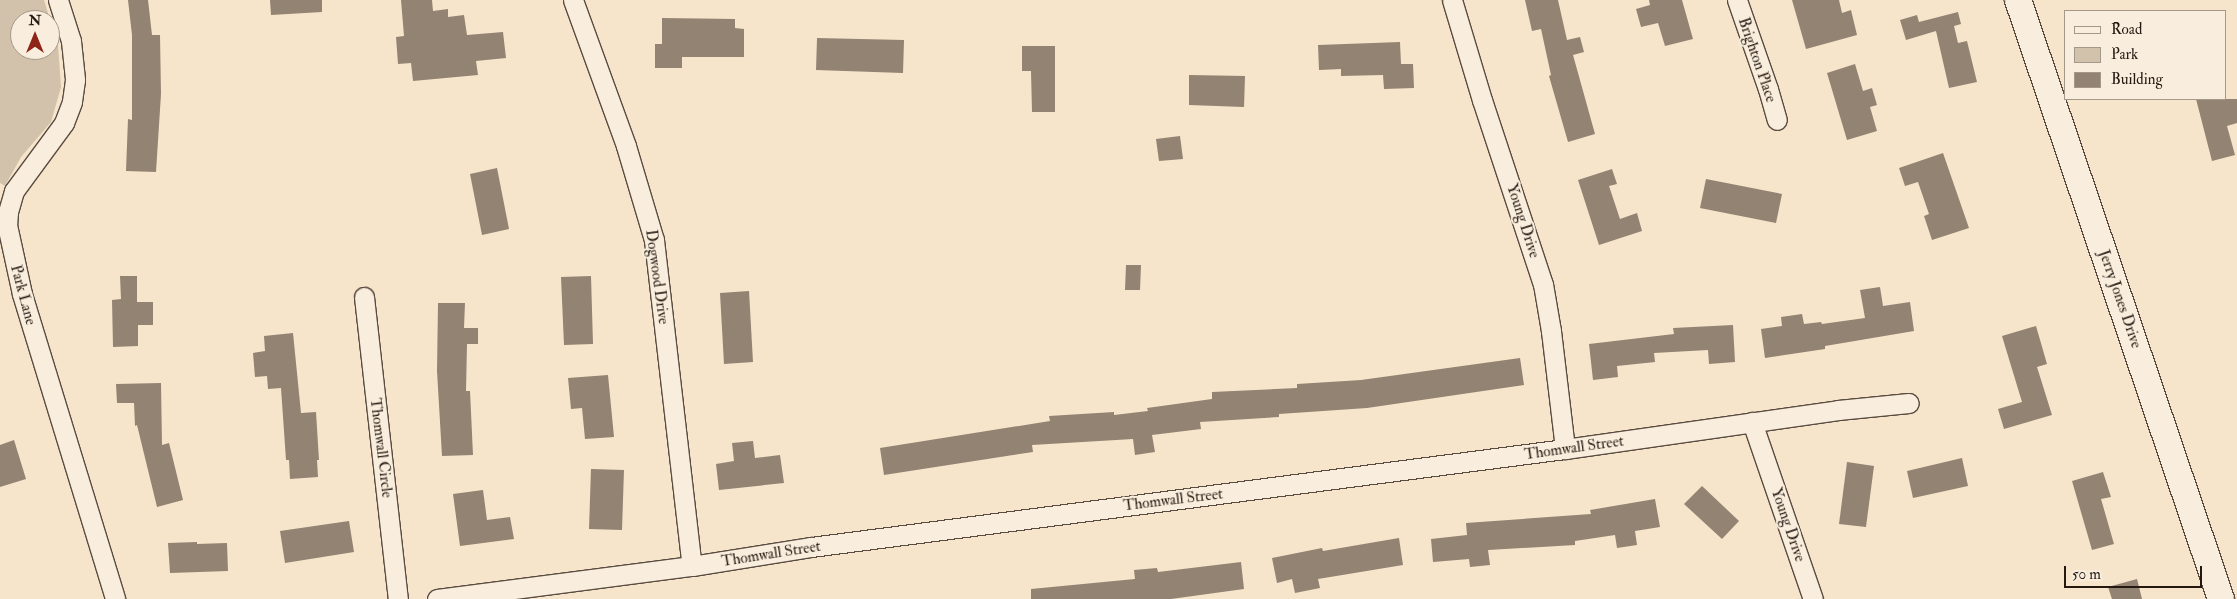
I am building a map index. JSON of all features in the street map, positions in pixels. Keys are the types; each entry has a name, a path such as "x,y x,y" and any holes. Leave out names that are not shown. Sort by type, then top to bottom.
{"main road":[{"name":"Jerry Jones Drive","path":"2018,0 2221,599"}],"street":[{"name":"Park Lane","path":"58,0 71,41 75,80 72,102 64,123 14,191 8,212 7,225 22,294 115,599"},
{"name":"Dogwood Drive","path":"574,0 626,146 654,240 692,566"},
{"name":"Young Drive","path":"1452,0 1482,100 1543,284 1551,331 1565,449"},
{"name":"Brighton Place","path":"1737,0 1777,120"},
{"name":"Thomwall Circle","path":"364,296 398,599"},
{"name":"Thomwall Street","path":"437,599 692,566 812,547 1565,449 1838,410 1909,403"},
{"name":"Young Drive","path":"1752,422 1813,599"}],"green space":[{"path":"0,0 44,0 47,10 10,10 10,60 59,60 61,87 51,122 21,157 5,186 0,183"}],"building":[{"path":"128,0 148,0 152,35 160,35 161,94 156,172 126,171 128,119 132,120 132,35"},
{"path":"270,0 322,0 322,12 271,15"},
{"path":"401,0 432,0 433,11 448,9 448,17 464,15 467,35 503,32 506,58 476,61 478,75 413,81 411,63 398,64 396,37 404,36"},
{"path":"1525,0 1558,0 1567,40 1580,37 1584,52 1573,55 1595,134 1568,142 1549,76 1551,75 1541,29 1532,31"},
{"path":"1649,0 1682,0 1693,39 1665,46 1658,23 1641,27 1636,9 1650,5"},
{"path":"1792,0 1839,0 1842,13 1851,10 1857,35 1806,49"},
{"path":"1958,12 1961,24 1954,26 1958,43 1967,41 1977,82 1949,88 1936,31 1906,40 1900,20 1917,15 1919,22"},
{"path":"662,18 735,19 735,28 744,29 744,57 682,57 682,68 655,68 655,44 662,44"},
{"path":"817,38 904,40 903,73 816,70"},
{"path":"1400,42 1401,64 1413,64 1414,88 1384,89 1383,75 1341,76 1341,69 1319,70 1318,45"},
{"path":"1022,46 1055,46 1055,112 1032,112 1031,71 1022,71"},
{"path":"1855,64 1863,91 1872,88 1877,105 1870,107 1877,131 1847,140 1827,73"},
{"path":"1189,75 1245,76 1244,107 1189,105"},
{"path":"2237,99 2237,123 2227,126 2235,155 2212,161 2196,100"},
{"path":"1180,136 1183,159 1159,161 1156,139"},
{"path":"1943,153 1969,228 1932,240 1924,216 1929,214 1918,182 1905,186 1899,168"},
{"path":"497,168 509,229 482,235 470,174"},
{"path":"1612,169 1617,184 1609,186 1620,219 1637,213 1642,231 1599,245 1578,180"},
{"path":"1706,179 1782,194 1776,223 1700,208"},
{"path":"1126,265 1141,265 1140,290 1125,290"},
{"path":"120,276 137,276 137,302 153,302 153,325 138,325 138,346 113,347 112,300 121,299"},
{"path":"591,276 593,344 564,345 561,277"},
{"path":"1880,287 1883,306 1910,302 1914,331 1825,346 1825,349 1765,358 1761,329 1782,326 1781,317 1802,314 1804,324 1821,322 1822,324 1865,318 1860,290"},
{"path":"749,291 753,362 724,364 720,293"},
{"path":"438,303 465,303 464,328 478,328 478,344 467,344 466,391 470,391 473,455 442,456 437,371"},
{"path":"1733,325 1735,362 1709,364 1708,350 1654,353 1655,362 1617,366 1618,377 1593,380 1589,344 1674,334 1673,328"},
{"path":"2036,326 2047,364 2037,367 2052,415 2004,429 1998,409 2022,402 2002,336"},
{"path":"293,333 301,413 316,412 319,460 317,460 318,477 290,479 289,460 286,460 281,388 268,389 267,376 255,377 253,353 265,351 264,336"},
{"path":"1520,358 1524,385 1367,408 1279,414 1279,417 1200,422 1201,429 1152,435 1155,452 1135,455 1133,439 1032,445 1033,452 884,475 880,448 1050,421 1049,416 1114,412 1114,415 1148,411 1147,408 1212,399 1212,392 1297,388 1297,384 1361,380"},
{"path":"608,375 614,437 585,439 582,408 571,409 568,378"},
{"path":"161,383 162,445 169,443 183,500 157,507 137,425 135,426 134,403 117,403 116,384"},
{"path":"14,440 26,479 0,487 0,445"},
{"path":"753,441 755,458 780,455 784,483 719,490 716,464 734,461 732,443"},
{"path":"1962,458 1968,486 1913,498 1907,471"},
{"path":"1847,462 1874,466 1866,527 1839,524"},
{"path":"591,469 624,470 622,530 589,529"},
{"path":"2103,472 2111,497 2101,499 2114,544 2092,550 2072,481"},
{"path":"1702,486 1739,521 1722,539 1684,504"},
{"path":"483,490 487,520 510,517 514,539 460,546 453,494"},
{"path":"1655,499 1660,527 1635,531 1637,545 1617,548 1615,535 1575,541 1575,545 1488,550 1490,565 1470,567 1469,559 1433,562 1431,539 1467,535 1466,523 1591,514 1590,510"},
{"path":"349,521 354,552 285,563 280,531"},
{"path":"1399,538 1403,565 1318,579 1320,588 1295,593 1292,579 1277,583 1272,558 1322,548 1323,551"},
{"path":"197,542 197,544 227,543 228,571 170,573 168,543"},
{"path":"1241,562 1244,589 1171,599 1031,599 1031,589 1135,579 1134,570 1157,568 1158,572"},
{"path":"2137,579 2142,599 2112,599 2108,587"}]}
